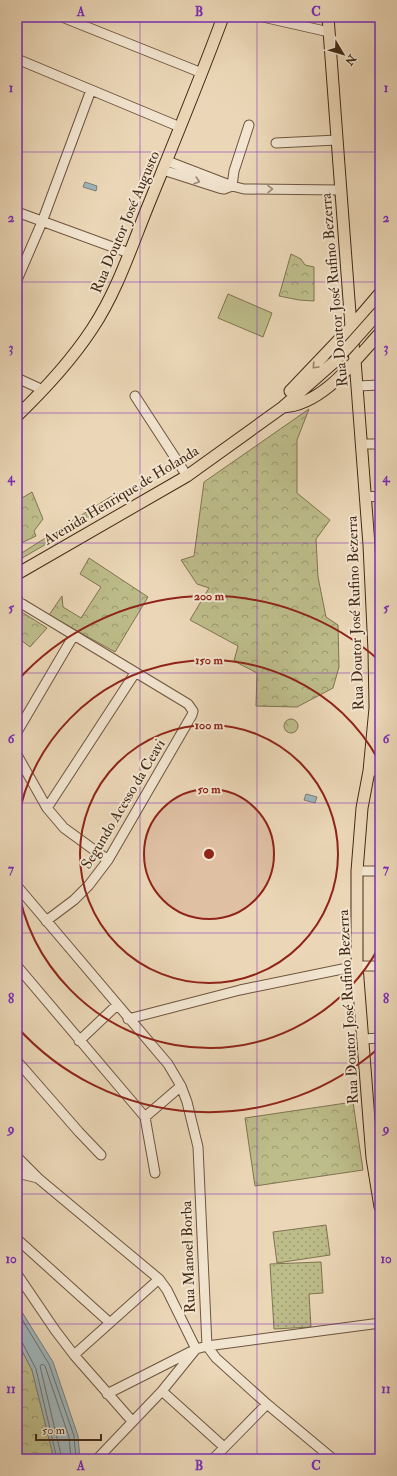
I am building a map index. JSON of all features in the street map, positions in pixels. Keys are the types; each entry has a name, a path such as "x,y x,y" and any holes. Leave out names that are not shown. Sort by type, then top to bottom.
{"main road":[{"name":"Rua Doutor José Augusto","path":"17,416 62,369 92,329 108,300 165,166 223,17"},
{"name":"Rua Doutor José Rufino Bezerra","path":"328,17 340,190 362,444 377,651 378,709 375,771 362,808 357,871 357,966 372,1158 380,1206"},
{"path":"266,418 351,327 380,293"},
{"name":"Avenida Henrique de Holanda","path":"17,574 187,476 282,407 332,363 380,311"},
{"path":"282,407 297,404 319,394 355,360 380,333"}],"street":[{"path":"62,17 202,73"},
{"path":"263,17 329,32"},
{"path":"18,62 180,127"},
{"path":"17,280 42,222 91,90"},
{"path":"232,186 234,172 249,125"},
{"path":"276,143 337,140"},
{"path":"165,166 224,190 232,186 258,190 340,190"},
{"path":"17,212 129,253"},
{"path":"17,378 43,390"},
{"path":"357,386 380,385"},
{"path":"135,396 187,476"},
{"path":"362,444 380,444"},
{"path":"365,496 380,497"},
{"path":"17,598 19,602 135,673 47,808"},
{"path":"17,732 74,635"},
{"name":"Segundo Acesso da Ceavi","path":"46,921 74,900 89,885 108,860 192,715 193,711 188,704 135,673"},
{"path":"17,755 47,808 64,828 108,860"},
{"path":"357,871 380,871"},
{"name":"Rua Manoel Borba","path":"17,886 128,1019 168,1064 180,1086 192,1120 198,1147 207,1346"},
{"path":"17,966 79,1041 145,1117 155,1173"},
{"path":"128,1019 240,990 357,966 380,966"},
{"path":"79,1041 117,1005"},
{"path":"363,1039 380,1038"},
{"path":"17,1061 101,1155"},
{"path":"145,1117 180,1086"},
{"path":"17,1157 39,1179 159,1279 167,1290 196,1349"},
{"path":"17,1173 39,1179"},
{"path":"17,1238 110,1322"},
{"path":"17,1274 74,1355 132,1422"},
{"path":"74,1355 159,1279"},
{"path":"107,1394 196,1349 207,1346 380,1323"},
{"path":"207,1346 216,1358 267,1404 333,1459"},
{"path":"97,1459 162,1390 196,1349"},
{"path":"162,1390 224,1447"},
{"path":"213,1459 267,1404"}],"green space":[{"path":"291,254 301,259 305,265 314,267 314,301 279,296"},
{"path":"228,294 272,313 263,337 218,318"},
{"path":"309,409 297,440 297,493 330,520 316,539 318,577 326,617 338,625 339,667 333,688 297,707 256,706 257,673 234,661 238,646 190,620 209,588 197,584 181,560 194,556 204,482"},
{"path":"148,485 17,561 17,556 110,497 138,486"},
{"path":"32,492 43,519 34,531 36,536 17,545 17,501"},
{"path":"89,558 148,597 115,652 49,615 62,596 63,607 81,618 101,587 80,574"},
{"path":"17,609 47,628 30,647 17,637"},
{"path":"291,719 296,721 298,726 296,731 291,733 286,731 284,726 286,721"},
{"path":"353,1102 363,1170 255,1186 245,1118"},
{"path":"326,1225 330,1255 277,1263 273,1232"},
{"path":"321,1262 323,1293 309,1294 311,1327 274,1329 270,1264"},
{"path":"17,1341 32,1370 54,1459 17,1459"}],"water":[{"path":"85,182 97,186 96,191 83,187"},
{"path":"306,794 317,797 315,803 304,800"},
{"path":"17,1304 53,1362 78,1436 80,1459 54,1459 32,1370 17,1341"}]}
